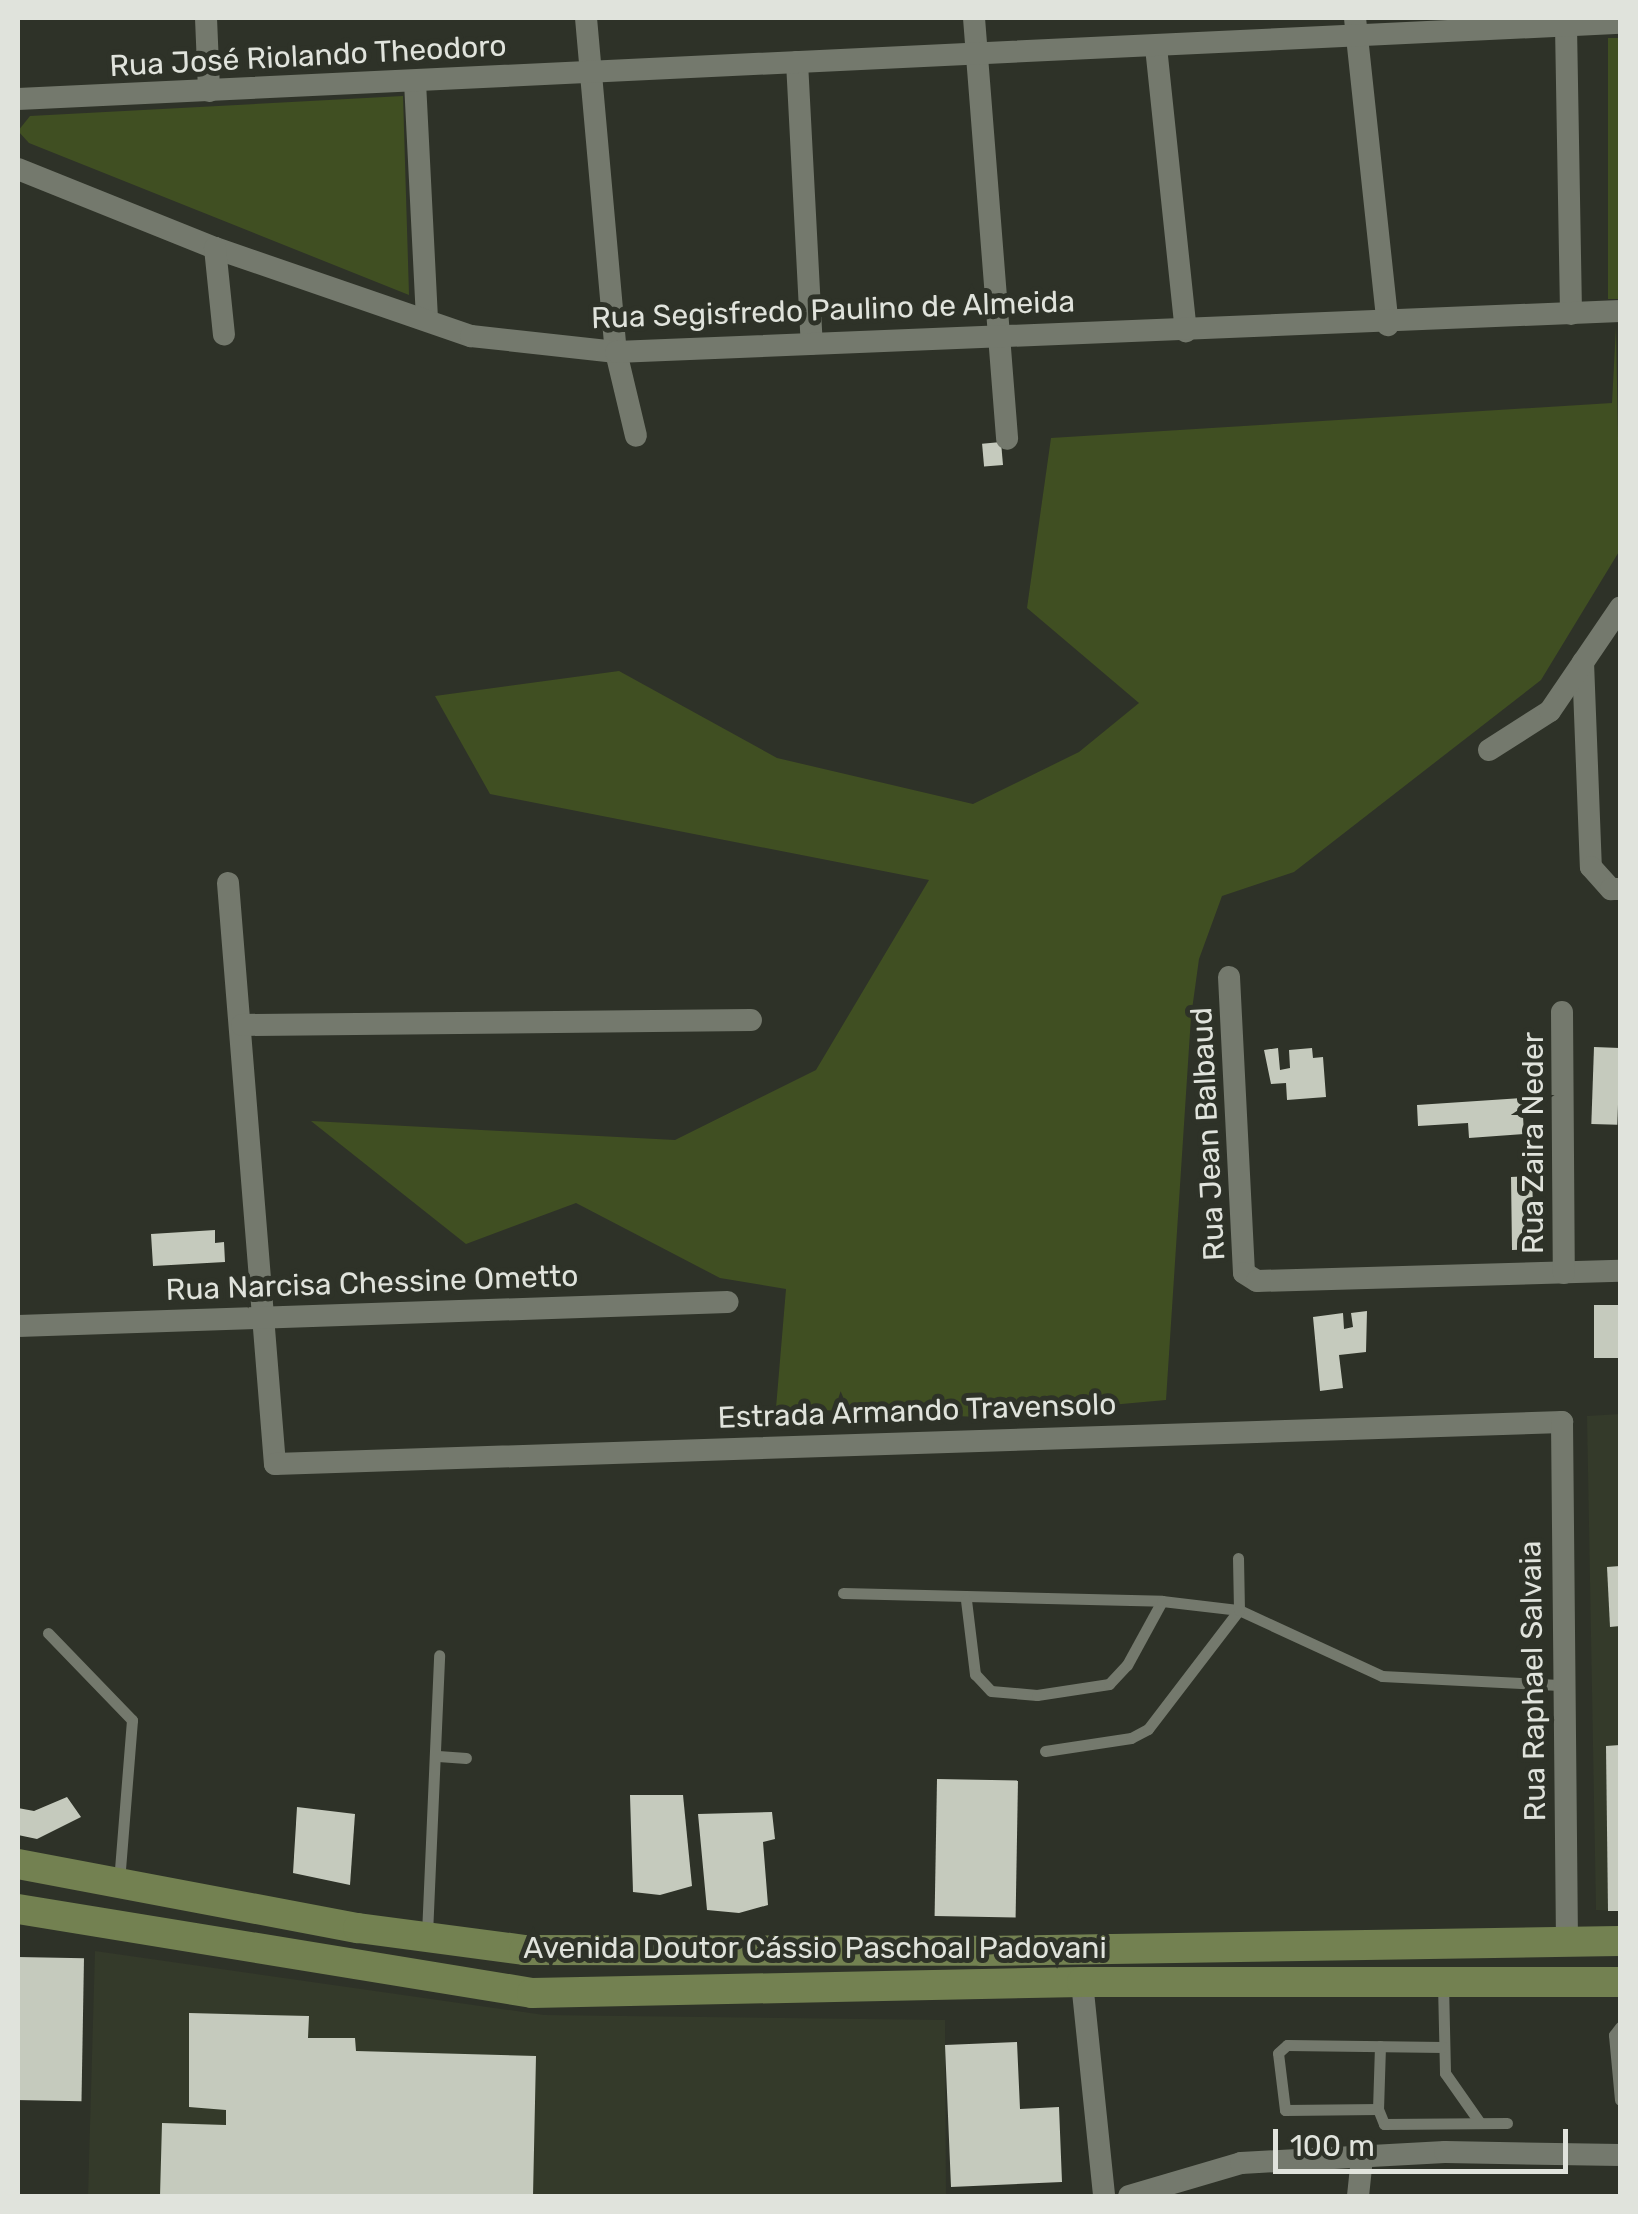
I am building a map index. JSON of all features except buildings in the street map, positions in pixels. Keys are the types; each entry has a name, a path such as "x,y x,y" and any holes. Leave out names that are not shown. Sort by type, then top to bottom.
{"main road":[{"name":"Avenida Doutor Cássio Paschoal Padovani","path":"18,1864 328,1923 544,1950 1620,1941"},
{"name":"Avenida Doutor Cássio Paschoal Padovani","path":"18,1909 532,1993 1082,1982 1620,1982"},
{"path":"233,1944 258,1934 309,1944 321,1940 328,1923"},
{"path":"1082,1982 1086,1962 1168,1946"}],"street":[{"path":"206,18 209,90"},
{"path":"586,18 616,352 636,436"},
{"path":"974,18 1007,440"},
{"name":"Rua José Riolando Theodoro","path":"18,100 592,70 1156,47 1356,26 1620,23"},
{"path":"1356,26 1388,325"},
{"path":"1566,26 1572,314"},
{"path":"1156,47 1186,331"},
{"path":"796,62 812,344"},
{"path":"415,82 427,319"},
{"name":"Rua Segisfredo Paulino de Almeida","path":"18,169 215,248 471,336 616,352 1388,325 1620,311"},
{"path":"215,248 224,336"},
{"path":"1489,750 1550,711 1620,608"},
{"path":"1583,662 1587,846 1591,868 1616,889"},
{"path":"228,883 264,1316"},
{"name":"Rua Jean Balbaud","path":"1229,977 1244,1273 1258,1280 1564,1273"},
{"name":"Rua Zaira Neder","path":"1562,1012 1564,1273"},
{"path":"242,1025 750,1020"},
{"path":"1564,1273 1620,1272"},
{"name":"Rua Narcisa Chessine Ometto","path":"18,1326 728,1302"},
{"name":"Estrada Armando Travensolo","path":"264,1316 275,1464 1562,1422"},
{"name":"Rua Raphael Salvaia","path":"1562,1422 1560,1685 1566,1940"},
{"path":"1082,1982 1104,2196"},
{"path":"1129,2196 1241,2163 1362,2157 1620,2154"},
{"path":"1358,2196 1362,2157"}],"lane":[{"path":"1045,1751 1132,1738 1148,1729 1238,1610 1238,1558"},
{"path":"843,1593 966,1600 1162,1601 1238,1610 1382,1676 1560,1685"},
{"path":"966,1600 982,1684 991,1691 1037,1695 1116,1678 1162,1601"},
{"path":"48,1634 132,1720 118,1884"},
{"path":"427,1938 438,1756 439,1656"},
{"path":"438,1756 466,1758"},
{"path":"1442,1984 1442,2047 1447,2080 1480,2124"},
{"path":"1620,2027 1614,2035 1620,2100"},
{"path":"1378,2109 1285,2110 1278,2054 1286,2045 1442,2047"},
{"path":"1380,2046 1378,2109 1384,2124 1507,2123"}],"shaded area":[{"path":"1620,1414 1620,1911 1596,1910 1587,1416"},
{"path":"95,1951 544,2015 945,2020 946,2196 88,2196"}],"green space":[{"path":"1608,38 1620,38 1620,299 1608,299"},
{"path":"403,96 409,295 29,143 18,131 30,116"},
{"path":"1616,327 1620,550 1541,680 1294,872 1222,896 1199,959 1191,1017 1166,1400 978,1417 776,1408 786,1289 720,1278 576,1203 466,1244 311,1121 675,1140 816,1070 929,880 490,794 435,696 619,671 777,758 973,804 1079,752 1139,703 1027,608 1051,438 1612,403"}]}
